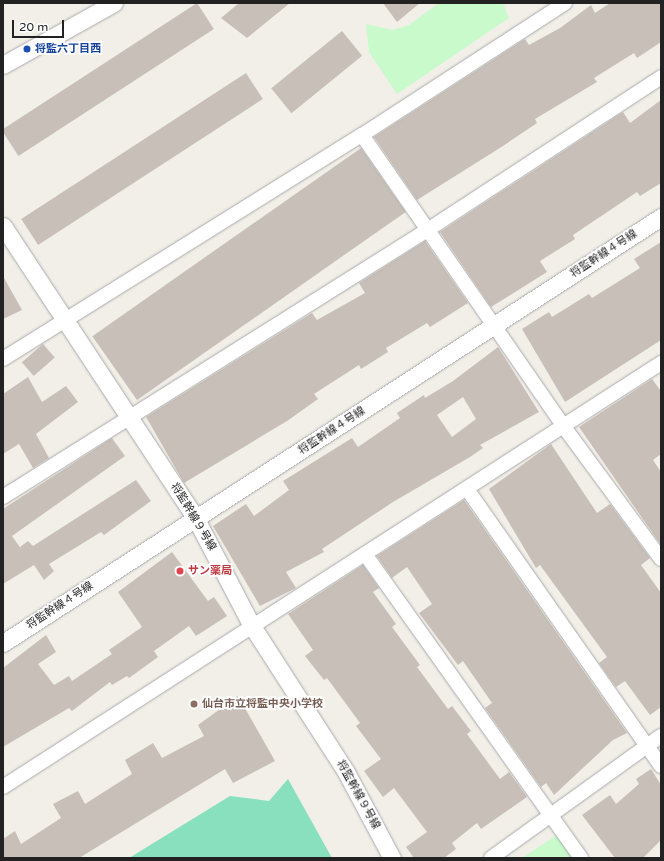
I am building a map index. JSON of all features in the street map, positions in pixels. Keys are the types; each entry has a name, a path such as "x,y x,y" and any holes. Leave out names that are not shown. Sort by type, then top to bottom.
{"street":[{"path":"3,65 114,3"},
{"path":"3,359 362,135 565,3"},
{"path":"3,497 429,229 661,77"},
{"path":"362,135 496,324 564,427 661,559"},
{"name":"将監幹線４号線","path":"3,643 661,217"},
{"name":"将監幹線９号線","path":"3,226 196,519 252,626 346,772 392,858"},
{"path":"3,787 564,427 661,363"},
{"path":"467,489 661,766"},
{"path":"365,554 550,817 581,858"},
{"path":"491,858 661,736"}],"green space":[{"path":"439,3 503,3 509,18 397,94 369,52 366,24 393,30 409,25"},
{"path":"288,779 332,858 129,858 230,796 269,801"},
{"path":"557,835 574,858 522,858"}],"building":[{"path":"197,3 214,29 18,156 3,132 3,129"},
{"path":"239,3 290,3 247,38 221,18"},
{"path":"383,3 420,3 397,22"},
{"path":"610,3 661,3 661,42 637,58 634,53 594,78 597,82 535,119 537,123 417,200 374,137 525,39 529,45 560,28 591,5 595,13"},
{"path":"342,31 362,56 291,113 271,88"},
{"path":"246,73 263,99 38,245 21,219"},
{"path":"661,100 661,183 640,196 637,192 573,235 575,239 540,261 547,272 491,307 440,232 623,112 630,123"},
{"path":"361,148 406,212 137,400 92,336"},
{"path":"425,241 468,303 430,327 427,323 386,348 388,352 361,369 359,365 314,394 318,399 287,421 184,483 146,417 312,313 317,320 365,293 359,283"},
{"path":"661,242 661,340 565,402 522,329 549,312 552,317 589,294 592,298 640,268 634,259"},
{"path":"3,276 22,310 3,319"},
{"path":"43,344 55,358 34,376 22,362"},
{"path":"498,347 539,412 480,445 483,448 470,457 393,502 322,549 324,552 286,572 296,588 260,606 213,526 246,504 254,516 289,490 283,481 352,438 358,447 400,418 397,413 424,395 425,398 453,381","holes":["463,397 476,419 452,437 437,415"]},
{"path":"28,377 42,402 66,386 78,402 36,434 49,458 33,468 19,444 3,454 3,394"},
{"path":"652,379 661,391 661,454 653,460 661,472 661,545 579,427"},
{"path":"112,438 125,456 12,536 24,553 20,547 28,541 33,546 136,480 151,501 104,535 101,532 49,564 54,571 44,580 34,565 3,584 3,509"},
{"path":"551,444 597,513 610,504 650,558 641,565 661,593 661,707 650,715 625,681 616,687 599,663 607,657 540,565 536,568 489,489"},
{"path":"464,500 627,733 613,740 554,795 546,783 541,787 485,708 492,703 463,661 458,665 419,613 432,604 407,567 392,578 377,556"},
{"path":"172,552 208,601 214,597 227,616 196,636 189,626 154,651 158,657 129,678 127,676 112,685 110,682 72,711 69,708 3,747 3,668 46,635 56,652 38,664 54,685 69,676 72,681 112,654 109,650 142,627 118,592"},
{"path":"363,565 379,588 373,592 396,624 392,627 420,665 417,667 448,709 452,706 471,731 467,734 500,779 509,772 527,797 481,829 477,823 452,843 456,849 444,858 414,858 406,847 427,832 394,788 383,797 364,771 381,759 356,726 360,723 327,678 324,680 305,656 313,650 288,614"},
{"path":"238,696 275,761 233,783 225,769 79,858 3,858 3,839 15,831 21,844 61,818 53,804 78,791 85,804 132,774 125,760 153,743 162,758 204,736 198,725"},
{"path":"651,769 661,785 661,840 643,858 615,858 582,815 610,795 616,804 639,784 636,779"}],"place":[{"name":"将監六丁目西","path":"27,49"},
{"name":"サン薬局","path":"180,571"},
{"name":"仙台市立将監中央小学校","path":"194,704"}]}
